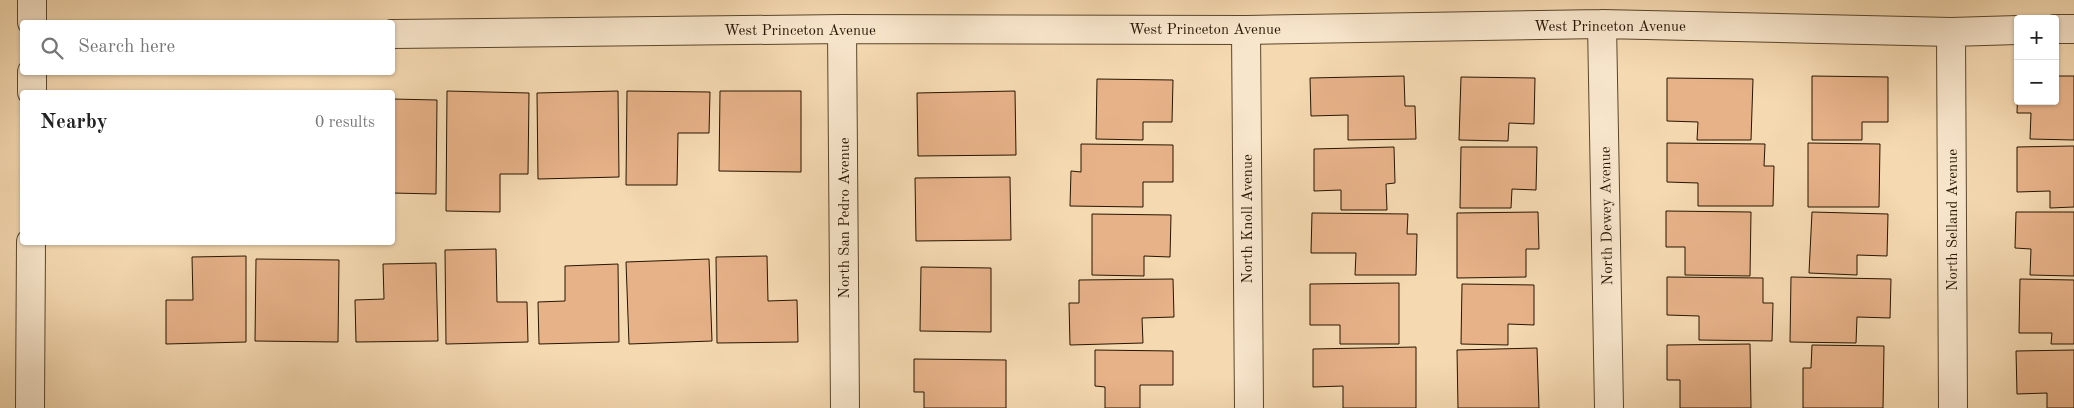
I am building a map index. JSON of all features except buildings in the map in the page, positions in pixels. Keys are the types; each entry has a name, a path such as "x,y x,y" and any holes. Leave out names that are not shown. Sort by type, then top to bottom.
{"street":[{"path":"32,0 32,20"},
{"name":"West Princeton Avenue","path":"395,34 842,29 1246,30 1602,24 1951,32 2014,30"},
{"name":"North Dewey Avenue","path":"1602,24 1609,408"},
{"name":"North San Pedro Avenue","path":"842,29 845,408"},
{"path":"2059,29 2074,29"},
{"name":"North Knoll Avenue","path":"1246,30 1249,408"},
{"name":"North Selland Avenue","path":"1951,32 1953,408"},
{"path":"32,75 32,90"},
{"path":"30,408 31,245"}]}
